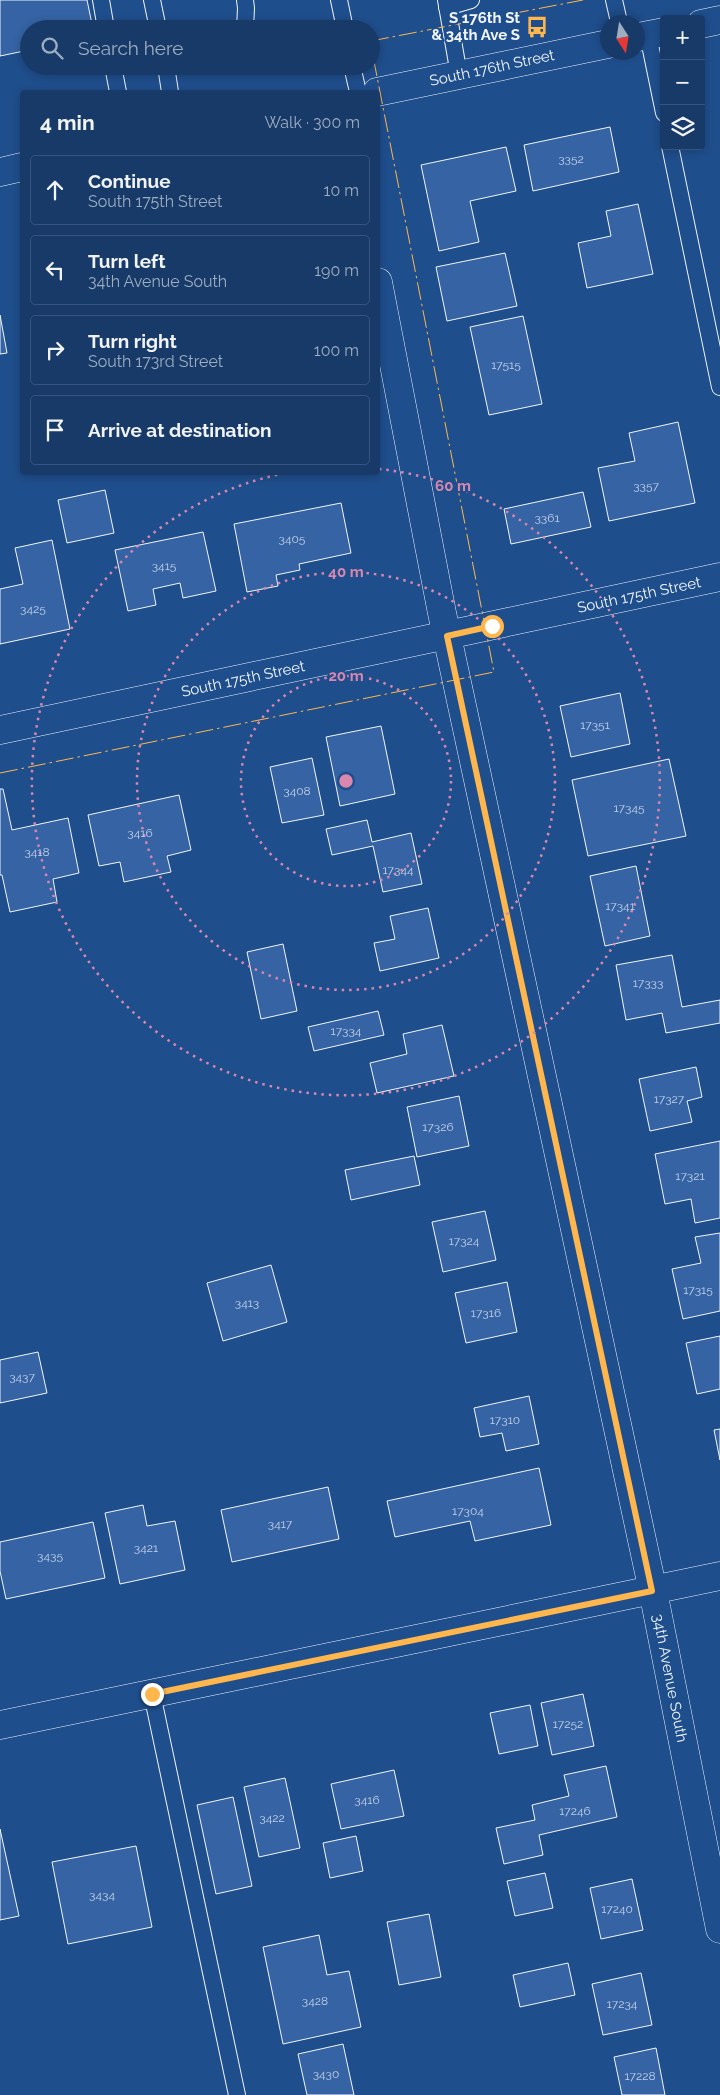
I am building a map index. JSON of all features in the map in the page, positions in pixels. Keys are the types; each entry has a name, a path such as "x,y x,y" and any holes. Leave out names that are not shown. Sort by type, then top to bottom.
{"street":[{"path":"705,23 720,20"},
{"name":"South 176th Street","path":"380,91 600,46"},
{"path":"0,172 20,167"},
{"name":"34th Avenue South","path":"380,292 447,636 652,1591 720,1929"},
{"name":"South 175th Street","path":"0,730 720,578"},
{"path":"0,1725 720,1576"}],"lane":[{"path":"100,0 105,20"},
{"path":"152,0 156,20"},
{"path":"245,0 245,20"},
{"path":"339,0 343,20"},
{"path":"459,75 446,3 471,0"},
{"path":"614,0 617,15"},
{"path":"650,35 662,105"},
{"path":"115,75 118,90"},
{"path":"168,75 170,90"},
{"path":"354,75 358,90"},
{"path":"671,150 720,388"},
{"path":"152,1694 237,2095"}],"building":[{"path":"0,0 87,0 91,20 20,20 20,52 0,56"},
{"path":"610,127 619,172 533,191 524,145"},
{"path":"506,147 516,191 470,201 479,242 439,251 421,165"},
{"path":"638,204 653,274 587,288 578,243 611,236 606,211"},
{"path":"505,253 517,306 447,321 436,267"},
{"path":"0,315 7,353 0,354"},
{"path":"523,316 542,404 489,415 470,327"},
{"path":"678,422 695,503 609,521 598,468 635,461 629,433"},
{"path":"105,490 114,533 67,543 58,500"},
{"path":"583,492 591,527 511,544 504,509"},
{"path":"341,503 351,553 299,564 300,570 276,575 278,586 247,592 234,524"},
{"path":"203,532 216,591 183,598 180,583 153,589 156,605 128,611 115,550"},
{"path":"52,540 70,629 0,644 0,589 23,584 15,548"},
{"path":"620,693 630,744 571,757 560,706"},
{"path":"381,726 395,794 340,806 326,737"},
{"path":"312,758 324,815 282,823 270,767"},
{"path":"669,759 686,836 588,856 572,780"},
{"path":"0,789 3,789 12,830 68,818 79,873 53,879 57,902 10,912 2,875 0,875"},
{"path":"179,795 191,850 167,856 171,872 124,882 120,862 99,866 88,815"},
{"path":"367,820 372,842 411,833 422,884 383,892 373,846 332,855 326,829"},
{"path":"636,866 650,936 605,946 590,876"},
{"path":"428,908 439,958 380,971 374,943 395,939 390,916"},
{"path":"283,944 297,1011 261,1019 247,952"},
{"path":"672,955 682,1007 720,1000 720,1023 666,1033 662,1013 626,1020 616,965"},
{"path":"378,1011 384,1035 314,1051 308,1027"},
{"path":"442,1025 454,1076 377,1093 370,1063 407,1054 403,1034"},
{"path":"696,1067 702,1097 687,1101 692,1122 650,1131 639,1079"},
{"path":"459,1096 469,1146 417,1157 407,1107"},
{"path":"720,1141 720,1218 695,1223 691,1199 665,1204 655,1154"},
{"path":"414,1156 420,1185 351,1200 345,1170"},
{"path":"485,1211 496,1260 443,1272 432,1222"},
{"path":"720,1233 720,1311 683,1319 672,1269 701,1263 695,1237"},
{"path":"271,1265 287,1322 223,1341 207,1283"},
{"path":"507,1282 517,1332 466,1343 455,1293"},
{"path":"720,1336 720,1389 697,1394 686,1343"},
{"path":"38,1352 47,1393 0,1403 0,1360"},
{"path":"529,1396 539,1444 506,1451 502,1433 480,1437 474,1408"},
{"path":"720,1429 720,1460 714,1430"},
{"path":"539,1468 551,1525 475,1541 470,1521 395,1537 387,1501"},
{"path":"328,1487 339,1539 232,1562 221,1510"},
{"path":"143,1505 147,1526 175,1521 185,1570 120,1584 105,1513"},
{"path":"93,1522 105,1578 6,1599 0,1571 0,1542"},
{"path":"583,1694 594,1746 552,1755 541,1703"},
{"path":"530,1705 538,1746 499,1754 490,1713"},
{"path":"606,1766 617,1817 539,1835 543,1855 504,1864 496,1828 535,1820 532,1805 569,1796 564,1775"},
{"path":"394,1770 404,1816 341,1829 331,1784"},
{"path":"285,1778 300,1848 259,1857 244,1787"},
{"path":"233,1797 252,1886 216,1894 197,1805"},
{"path":"0,1829 19,1916 0,1920"},
{"path":"356,1836 363,1871 330,1878 323,1843"},
{"path":"136,1846 152,1927 68,1944 52,1862"},
{"path":"545,1873 553,1908 515,1916 507,1881"},
{"path":"632,1879 643,1930 601,1939 590,1888"},
{"path":"429,1914 441,1977 399,1985 387,1922"},
{"path":"319,1935 327,1975 349,1971 361,2027 283,2044 263,1947"},
{"path":"568,1963 575,1995 520,2007 513,1975"},
{"path":"641,1973 652,2025 603,2035 592,1984"},
{"path":"343,2044 354,2095 307,2095 298,2054"},
{"path":"656,2048 665,2095 622,2095 614,2057"}],"power":[{"path":"380,39 583,0"},
{"path":"377,75 380,90"},
{"path":"0,773 494,672 380,92"}],"place":[{"name":"S 176th St & 34th Ave S","path":"537,27"}],"route":[{"path":"152,1694 652,1591 447,636 492,626"}]}
